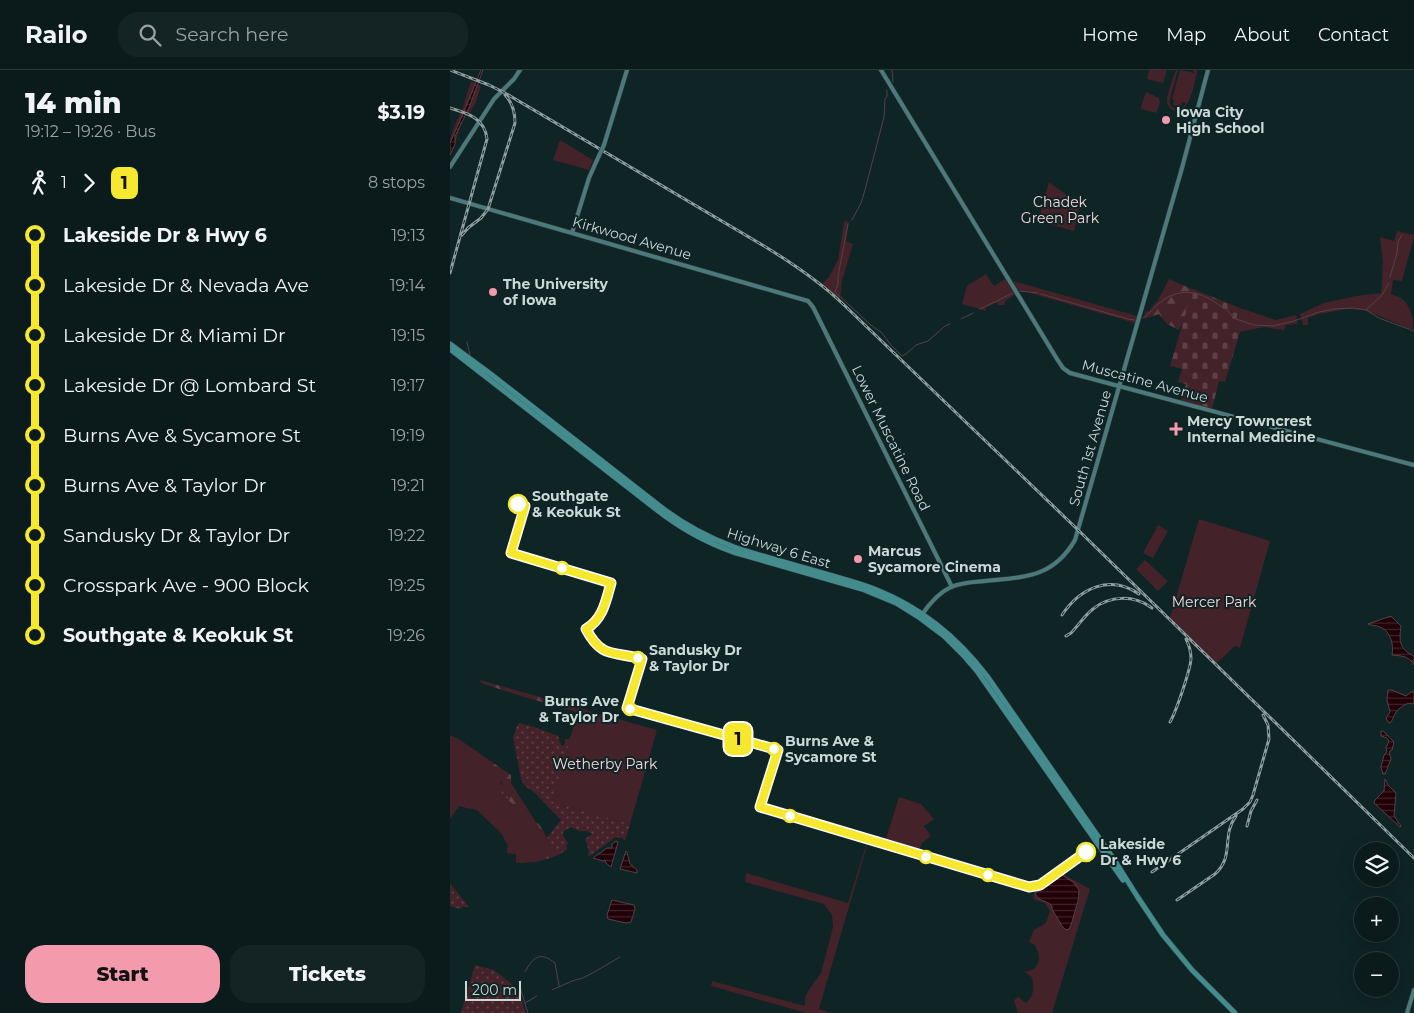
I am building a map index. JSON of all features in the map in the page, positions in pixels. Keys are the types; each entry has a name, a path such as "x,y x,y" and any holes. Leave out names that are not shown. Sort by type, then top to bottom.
{"main road":[{"path":"450,167 491,102 514,79 520,70"},
{"path":"572,233 589,178 604,145 627,70"},
{"name":"Muscatine Avenue","path":"880,70 1061,365 1070,372 1414,466"},
{"name":"South 1st Avenue","path":"921,616 937,597 952,587 969,582 1033,575 1044,571 1064,555 1075,540 1182,168 1208,70"},
{"name":"Kirkwood Avenue","path":"450,198 808,301"},
{"name":"Lower Muscatine Road","path":"808,301 952,587"},
{"name":"Highway 6 East","path":"450,344 660,507 688,526 734,547 877,590 903,602 956,641 981,668 1173,946 1197,975 1235,1013"},
{"name":"Highway 6 East","path":"450,349 645,501 687,531 733,552 869,592 921,616"},
{"path":"1407,1013 1414,990"}],"green space":[{"path":"1149,70 1167,70 1163,83 1147,79"},
{"path":"1176,70 1178,70 1170,104 1178,109 1182,108 1186,103 1182,102 1181,107 1173,105 1174,100 1172,99 1180,70 1194,73 1191,70 1197,70 1190,98 1183,109 1179,111 1171,109 1167,101"},
{"path":"471,81 481,86 475,105 469,115 465,114 455,143 450,141 450,138 462,110"},
{"path":"1146,92 1159,98 1160,103 1156,113 1141,109"},
{"path":"560,140 593,160 589,170 553,160"},
{"name":"Chadek Green Park","path":"1049,182 1080,204 1074,231 1049,224 1039,217"},
{"path":"844,221 849,222 846,241 853,244 842,281 840,299 822,284 829,277 838,260"},
{"path":"1397,231 1414,235 1402,281 1393,280 1391,294 1403,299 1409,307 1413,321 1413,330 1365,310 1347,309 1308,318 1308,325 1303,325 1300,314 1324,303 1381,293 1383,263 1380,237 1394,241"},
{"path":"986,274 994,286 1005,279 1015,295 1006,300 1004,305 997,305 998,302 985,308 986,311 962,304 967,286"},
{"path":"1169,279 1217,300 1192,303 1179,330 1167,324 1159,314 1144,319 1145,312 1149,311 1157,302"},
{"path":"1013,281 1137,316 1135,323 1016,289"},
{"path":"1193,289 1240,308 1233,330 1240,332 1225,382 1219,381 1212,409 1181,400 1186,384 1178,382 1182,369 1170,366"},
{"path":"1240,308 1276,320 1296,315 1298,324 1286,325 1284,330 1264,327 1240,332 1233,330"},
{"name":"Mercer Park","path":"1199,519 1270,541 1240,648 1235,646 1216,664 1170,618"},
{"path":"1158,525 1168,531 1153,558 1143,553"},
{"path":"1145,560 1168,581 1158,591 1136,569"},
{"path":"480,680 579,708 577,716 573,711 481,683"},
{"name":"Wetherby Park","path":"579,708 657,730 630,824 552,802"},
{"path":"519,723 558,736 563,746 565,739 569,739 572,733 553,801 630,824 625,841 622,838 616,837 588,857 589,851 585,839 592,834 571,827 563,832 568,844 566,845 567,849 562,853 543,860 516,863 516,854 507,853 508,846 502,834 477,810 459,806 453,814 450,806 450,742 496,776 514,807 549,844 547,838 561,820 534,792 525,786 521,779 513,737"},
{"path":"450,735 511,775 511,783 534,819 511,815 514,805 507,799 509,797 508,794 504,793 501,788 502,783 496,776 450,742"},
{"path":"450,739 460,742 503,773 499,786 500,795 515,812 523,803 543,833 537,839 546,858 536,862 516,863 516,854 507,853 508,846 502,834 477,810 459,806 450,819"},
{"path":"899,797 921,804 934,819 924,826 931,836 922,843 918,852 885,842"},
{"path":"538,823 555,851 553,854 542,858 533,824"},
{"path":"867,842 819,1009 831,1013 804,1013 711,986 712,981 805,1006 805,997 821,973 833,927 832,915 824,904 745,882 746,873 848,903"},
{"path":"1061,873 1090,889 1052,1013 1018,1013 1014,1000 1018,997 1026,1003 1033,991 1031,976 1024,972 1034,969 1039,960 1035,945 1029,942 1034,930 1046,923 1050,911 1045,903 1033,899 1035,890"},
{"path":"450,883 469,907 460,909 450,906"},
{"path":"475,965 494,970 517,988 526,1013 461,1013"}],"shaded area":[{"path":"481,70 483,70 468,110 455,136 455,144 450,155 450,143"},
{"path":"1391,616 1401,626 1401,644 1405,650 1414,656 1414,665 1407,658 1392,655 1393,647 1387,632 1380,627 1368,624"},
{"path":"1388,690 1406,696 1414,692 1414,704 1409,703 1400,708 1390,723 1386,718 1390,712 1387,700"},
{"path":"1381,731 1394,742 1392,750 1389,752 1391,759 1385,774 1383,774 1381,767 1389,741 1381,736"},
{"path":"1385,779 1396,793 1394,816 1400,827 1374,803 1384,791"},
{"path":"616,841 618,842 611,867 605,860 593,858 607,848 612,848 612,844"},
{"path":"626,851 630,864 637,870 637,873 620,869"},
{"path":"1062,875 1073,882 1079,890 1071,925 1066,930 1052,909 1052,906 1038,898 1035,893"},
{"path":"612,900 634,905 635,909 631,922 626,923 608,919 607,915"}],"waterway":[{"path":"892,70 893,82"},
{"path":"852,220 865,190 884,117 887,90"},
{"path":"848,224 835,292 881,332 902,356 916,345 928,341 950,324"},
{"path":"1390,277 1398,242 1402,235"},
{"path":"1366,310 1382,295 1389,283"},
{"path":"1019,291 1038,293"},
{"path":"1143,318 1170,296 1184,292 1206,297 1227,310 1233,318 1254,325 1273,326 1319,312 1353,308 1366,310 1379,318 1414,331"},
{"path":"980,309 1013,293"},
{"path":"1041,294 1135,320"},
{"path":"961,319 973,313"},
{"path":"467,342 470,355"},
{"path":"525,972 537,957 550,959 555,963 559,986"},
{"path":"552,990 583,978 620,957"},
{"path":"521,981 520,987 528,1013"},
{"path":"525,1003 537,996"}],"railway":[{"path":"450,70 505,93 764,246 824,288 843,304 1075,527 1414,858"},
{"path":"462,235 488,209 515,123 513,108 505,95"},
{"path":"450,108 469,114 479,121 486,132 487,139 450,273"},
{"path":"1062,615 1078,598 1096,587 1117,585 1139,594"},
{"path":"1066,636 1090,612 1107,601 1122,598 1130,599 1152,608"},
{"path":"1170,722 1183,690 1191,658 1186,639"},
{"path":"1152,872 1243,809 1250,802 1269,739 1268,725 1263,715"},
{"path":"1247,826 1251,811 1257,800"},
{"path":"1177,900 1215,874 1221,867 1225,860 1229,831 1236,816"}],"bus line":[{"name":"1","path":"518,504 525,506 511,553 611,583 600,616 592,626 586,629 596,645 602,649 642,659 627,708 778,750 760,807 1029,887 1040,885 1086,852"}],"place":[{"name":"Iowa City High School","path":"1166,120"},
{"name":"The University of Iowa","path":"493,292"},
{"name":"Mercy Towncrest Internal Medicine","path":"1176,429"},
{"name":"Southgate & Keokuk St","path":"518,504"},
{"name":"Marcus Sycamore Cinema","path":"858,559"},
{"name":"Sandusky Dr & Taylor Dr","path":"638,658"},
{"name":"Burns Ave & Taylor Dr","path":"630,709"},
{"name":"Burns Ave & Sycamore St","path":"774,749"},
{"name":"Lakeside Dr & Hwy 6","path":"1086,852"}]}
